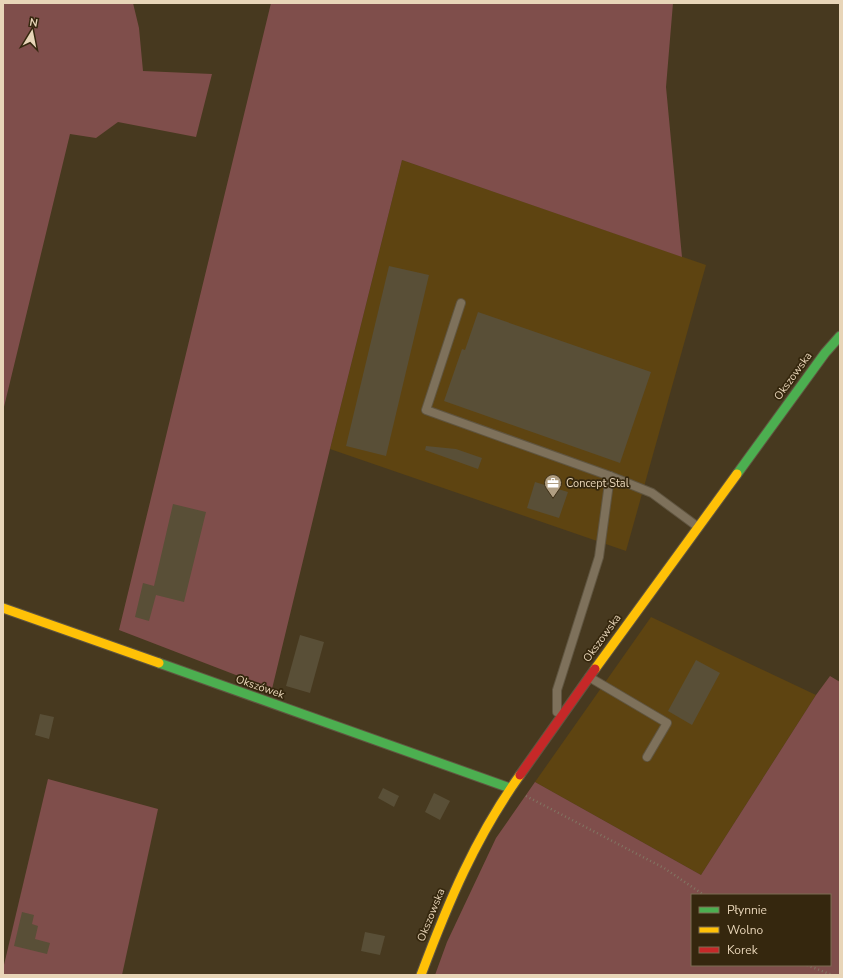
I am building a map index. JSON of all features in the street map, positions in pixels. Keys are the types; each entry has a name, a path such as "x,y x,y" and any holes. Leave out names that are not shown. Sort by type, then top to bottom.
{"main road":[{"name":"Okszowska","path":"421,975 444,913 465,867 485,828 510,788 557,721 825,353 840,336"},
{"name":"Okszówek","path":"3,608 510,788"}],"lane":[{"path":"461,303 426,410 610,476 652,493 698,527"},
{"path":"557,721 557,690 599,558 610,476"},
{"path":"589,677 667,723 647,757"}],"path":[{"path":"510,788 664,868 703,894"},
{"path":"810,966 832,975"}],"shaded area":[{"path":"3,3 133,3 139,28 143,71 212,74 196,137 118,122 96,138 70,134 3,411"},
{"path":"271,3 673,3 666,87 682,257 402,160 272,689 119,630"},
{"path":"402,160 706,265 626,551 330,449"},
{"path":"651,617 816,695 701,875 535,782"},
{"path":"830,676 840,682 840,975 435,975 447,942 496,838 535,782 701,875 816,695"},
{"path":"48,779 158,809 122,975 3,975 3,969"}],"building":[{"path":"389,266 429,275 386,456 346,446"},
{"path":"478,312 651,372 620,463 444,401 462,349 465,350"},
{"path":"426,446 456,449 482,458 478,469 425,450"},
{"path":"535,482 568,492 559,518 527,508"},
{"path":"173,504 206,512 184,602 156,595 149,621 135,617 143,583 154,586"},
{"path":"300,635 324,642 310,693 286,686"},
{"path":"696,660 720,673 692,725 668,711"},
{"path":"40,714 54,717 49,739 35,735"},
{"path":"383,788 399,796 394,807 378,798"},
{"path":"434,793 450,801 440,820 425,812"},
{"path":"22,912 34,915 32,924 38,926 35,939 50,943 47,954 14,946"},
{"path":"365,932 385,936 380,955 361,951"}],"traffic: fast":[{"path":"737,474 825,353 840,336"},
{"path":"159,663 510,788"}],"traffic: slow":[{"path":"595,669 737,474"},
{"path":"3,608 159,663"},
{"path":"421,975 452,897 476,847 489,823 520,775"}],"traffic: jam":[{"path":"520,775 595,669"}],"place":[{"name":"Concept Stal","path":"553,498"}]}
